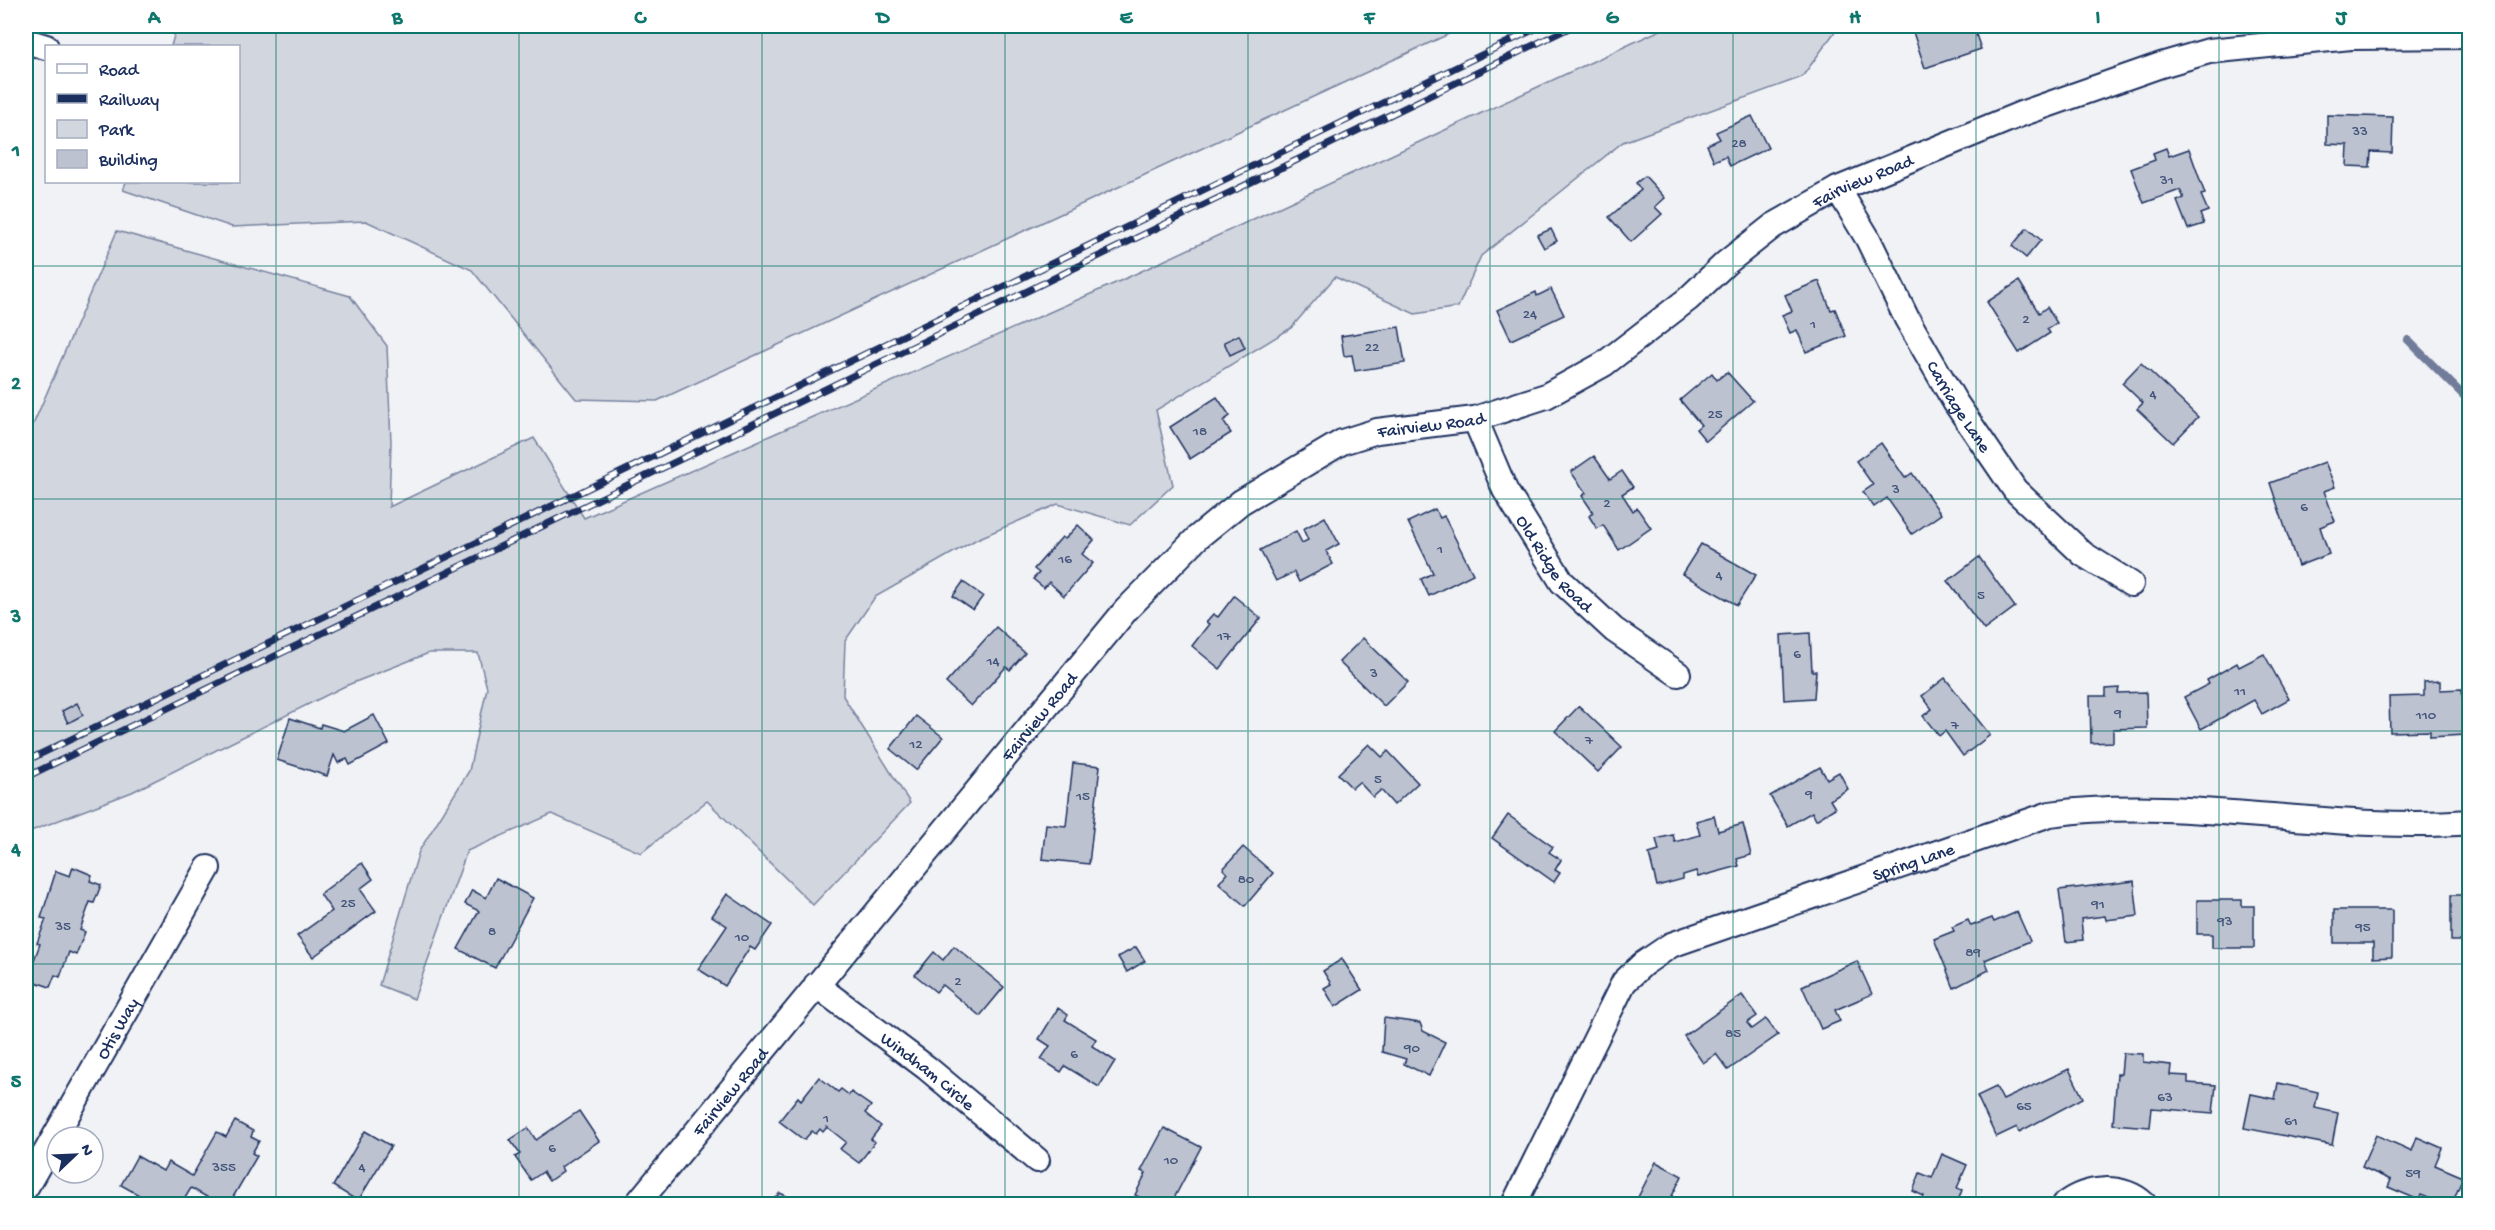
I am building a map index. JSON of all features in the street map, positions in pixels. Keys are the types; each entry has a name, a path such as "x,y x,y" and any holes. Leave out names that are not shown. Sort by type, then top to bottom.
{"street":[{"name":"Fairview Road","path":"637,1204 1126,610 1198,537 1241,502 1342,442 1377,431 1475,419 1546,396 1604,364 1688,299 1726,263 1773,226 1838,189 2021,114 2161,65 2209,51 2351,37 2469,36"},
{"path":"26,41 45,46"},
{"name":"Carriage Lane","path":"1838,189 1868,239 1907,319 1955,402 2015,490 2083,554 2131,584"},
{"name":"Old Ridge Road","path":"1475,419 1505,490 1562,582 1614,630 1678,674"},
{"name":"Spring Lane","path":"1514,1204 1624,982 1643,964 1682,941 2050,814 2088,809 2242,813 2344,823 2469,822"},
{"name":"Otis Way","path":"26,1187 208,868"},
{"name":"Windham Circle","path":"816,985 927,1068 1037,1160"},
{"path":"2065,1204 2074,1197 2096,1190 2119,1191 2144,1204"}],"green space":[{"path":"168,26 1466,26 657,401 576,399 472,270 366,221 232,227 123,190 126,183 240,183 240,45 171,45 175,32"},
{"path":"1669,26 1839,26 1802,77 1623,142 1481,256 1458,307 1415,314 1335,277 1291,328 1156,410 1173,485 1130,525 1058,504 977,539 875,597 845,641 843,696 910,803 813,905 707,801 641,853 552,814 467,851 414,999 379,985 419,851 469,771 487,688 478,653 429,653 345,686 132,792 26,833 26,441 117,231 350,296 387,346 391,443 389,507 534,438 584,518 1120,281"}],"building":[{"path":"1911,26 1973,26 1981,49 1925,68"},
{"path":"2327,115 2393,117 2392,153 2371,152 2370,167 2347,166 2348,145 2327,144"},
{"path":"1752,116 1768,148 1730,166 1726,156 1714,161 1707,145 1720,139 1716,132"},
{"path":"2166,148 2169,156 2189,149 2205,194 2201,195 2208,211 2200,214 2204,224 2188,229 2177,201 2184,198 2180,190 2144,203 2131,169 2155,160 2153,153"},
{"path":"1645,176 1665,198 1655,207 1662,214 1631,242 1609,217 1641,190 1636,183"},
{"path":"2027,228 2041,240 2026,258 2012,246"},
{"path":"1551,229 1557,241 1544,248 1537,235"},
{"path":"1819,281 1831,310 1835,309 1846,336 1806,352 1797,330 1790,333 1782,315 1792,311 1785,295"},
{"path":"2019,281 2039,313 2047,307 2057,323 2047,329 2050,333 2019,353 1987,302"},
{"path":"1551,289 1564,315 1511,340 1497,310 1536,292 1537,296"},
{"path":"1399,327 1405,363 1355,371 1352,355 1344,356 1341,336"},
{"path":"1239,335 1245,348 1230,355 1224,342"},
{"path":"2141,363 2198,417 2173,443 2137,409 2143,403 2122,383"},
{"path":"1727,372 1753,401 1706,441 1696,429 1701,425 1680,400 1712,373 1717,380"},
{"path":"1217,397 1230,416 1223,421 1231,433 1190,459 1170,427"},
{"path":"1881,443 1905,478 1912,473 1941,514 1912,534 1887,498 1874,507 1863,492 1873,485 1856,461"},
{"path":"1594,456 1610,479 1622,471 1633,487 1622,494 1633,511 1637,508 1651,528 1619,550 1603,525 1597,529 1589,516 1593,512 1582,496 1586,493 1571,472"},
{"path":"2325,462 2335,487 2324,491 2335,521 2320,527 2329,554 2298,566 2270,483"},
{"path":"1435,509 1440,518 1444,516 1473,574 1429,596 1421,579 1433,573 1408,522"},
{"path":"1325,517 1339,544 1326,551 1333,564 1299,582 1294,572 1276,581 1260,550 1296,531 1302,543 1308,540 1303,529"},
{"path":"1078,525 1094,540 1082,554 1093,563 1064,596 1049,582 1044,588 1033,579 1039,573 1034,569 1062,537 1065,539"},
{"path":"1701,544 1756,575 1737,605 1682,574"},
{"path":"1979,557 2015,607 1984,630 1948,581"},
{"path":"963,582 983,596 973,610 953,596"},
{"path":"1234,596 1261,618 1220,669 1192,646 1209,624 1206,622 1213,614 1218,617"},
{"path":"996,627 1025,653 1010,670 1006,667 971,706 946,683"},
{"path":"1810,633 1812,671 1816,671 1814,698 1784,700 1781,635"},
{"path":"1363,638 1408,682 1384,706 1339,662"},
{"path":"2264,654 2289,699 2262,714 2254,700 2201,729 2184,697 2209,684 2207,680 2237,663 2239,667"},
{"path":"1945,678 1990,735 1963,756 1945,731 1939,736 1923,716 1932,709 1922,696"},
{"path":"2440,681 2440,690 2462,689 2465,735 2430,737 2430,731 2390,732 2389,697 2424,696 2424,682"},
{"path":"2119,688 2118,693 2146,692 2147,728 2113,729 2113,742 2091,743 2090,696 2106,696 2106,689"},
{"path":"77,703 83,715 68,723 62,711"},
{"path":"1579,706 1622,747 1598,772 1555,731"},
{"path":"374,715 389,744 350,765 347,759 338,763 334,755 327,776 277,760 290,718 320,728 321,724 344,731"},
{"path":"916,716 943,737 916,770 890,749"},
{"path":"1369,744 1382,757 1388,751 1418,783 1394,805 1381,790 1373,797 1359,782 1352,788 1338,774"},
{"path":"1073,763 1100,766 1089,864 1042,859 1046,824 1066,826"},
{"path":"1820,767 1827,779 1839,772 1848,789 1830,800 1835,808 1816,820 1812,812 1788,826 1770,796"},
{"path":"1508,815 1553,847 1549,852 1561,860 1555,870 1560,873 1554,882 1492,838"},
{"path":"1714,816 1718,831 1743,824 1751,855 1737,859 1739,866 1698,877 1696,871 1683,875 1683,879 1657,886 1649,854 1659,851 1656,839 1673,835 1675,842 1700,835 1696,821"},
{"path":"1243,847 1273,873 1245,906 1219,883 1227,873 1223,869"},
{"path":"362,863 373,879 360,889 376,911 313,957 297,936 332,911 320,894"},
{"path":"73,867 92,875 90,881 101,885 94,903 90,902 80,930 85,932 76,955 69,952 60,977 55,975 50,987 27,979 40,944 37,943 46,919 41,918 56,871 70,876"},
{"path":"496,878 533,898 495,968 458,949 479,911 465,904 472,890 486,898"},
{"path":"2134,881 2138,916 2106,920 2105,916 2081,919 2083,940 2066,942 2059,890"},
{"path":"727,894 772,925 755,950 750,947 725,986 698,969 727,926 712,916"},
{"path":"2451,895 2470,895 2470,941 2451,941"},
{"path":"2197,900 2242,900 2242,906 2254,906 2254,948 2212,948 2212,934 2197,934"},
{"path":"2334,910 2392,910 2392,957 2373,958 2373,943 2334,943"},
{"path":"2017,912 2030,941 1985,960 1989,970 1954,988 1934,939 1954,931 1952,927 1968,920 1971,926 1992,918 1994,922"},
{"path":"954,946 1004,987 980,1016 942,985 936,992 915,975 934,952 943,960"},
{"path":"1136,947 1145,961 1127,972 1118,957"},
{"path":"1342,959 1362,990 1335,1007 1324,988 1331,984 1323,971"},
{"path":"1857,961 1872,994 1835,1010 1840,1021 1821,1029 1802,986"},
{"path":"1742,995 1757,1016 1747,1023 1752,1029 1766,1019 1778,1035 1728,1070 1716,1054 1703,1063 1684,1036"},
{"path":"1058,1008 1068,1015 1065,1020 1096,1039 1092,1046 1115,1061 1099,1087 1065,1066 1061,1072 1041,1059 1050,1046 1039,1039"},
{"path":"1384,1018 1420,1023 1423,1031 1445,1042 1429,1076 1404,1064 1406,1059 1382,1052"},
{"path":"2123,1053 2143,1054 2143,1062 2171,1065 2170,1075 2188,1076 2188,1083 2216,1085 2213,1113 2152,1108 2150,1127 2113,1124 2117,1074 2121,1074"},
{"path":"2069,1069 2083,1098 2019,1132 2017,1127 1996,1137 1977,1096 1996,1087 2003,1100"},
{"path":"819,1077 838,1092 841,1089 849,1095 851,1092 871,1106 865,1113 881,1126 871,1139 875,1142 859,1163 840,1149 846,1142 827,1127 823,1132 820,1129 816,1134 812,1131 804,1140 779,1121 798,1097 801,1100"},
{"path":"2278,1083 2318,1092 2315,1108 2338,1113 2332,1145 2244,1128 2251,1094 2275,1099"},
{"path":"579,1111 599,1141 561,1167 563,1171 549,1181 543,1172 531,1180 515,1157 520,1154 510,1140 528,1128 536,1140"},
{"path":"235,1121 253,1131 251,1137 259,1141 252,1153 257,1156 229,1204 219,1204 191,1188 185,1198 193,1204 155,1204 121,1185 137,1156 163,1171 168,1162 192,1176 217,1132 226,1137"},
{"path":"1164,1128 1201,1147 1171,1204 1153,1204 1135,1195 1146,1173 1141,1171"},
{"path":"365,1131 391,1146 358,1201 333,1186"},
{"path":"2376,1135 2412,1151 2417,1137 2442,1148 2435,1165 2463,1177 2452,1204 2443,1204 2421,1195 2419,1200 2388,1187 2391,1180 2362,1167"},
{"path":"1942,1154 1967,1165 1957,1188 1962,1190 1957,1204 1920,1204 1924,1196 1913,1191 1920,1173 1932,1178"},
{"path":"1656,1162 1682,1176 1670,1200 1679,1204 1628,1204 1631,1199 1636,1201"},
{"path":"780,1193 791,1198 794,1204 769,1204"}],"waterway":[{"path":"2408,340 2470,402"}],"railway":[{"path":"26,761 1541,26"},
{"path":"26,777 1573,26"}]}
